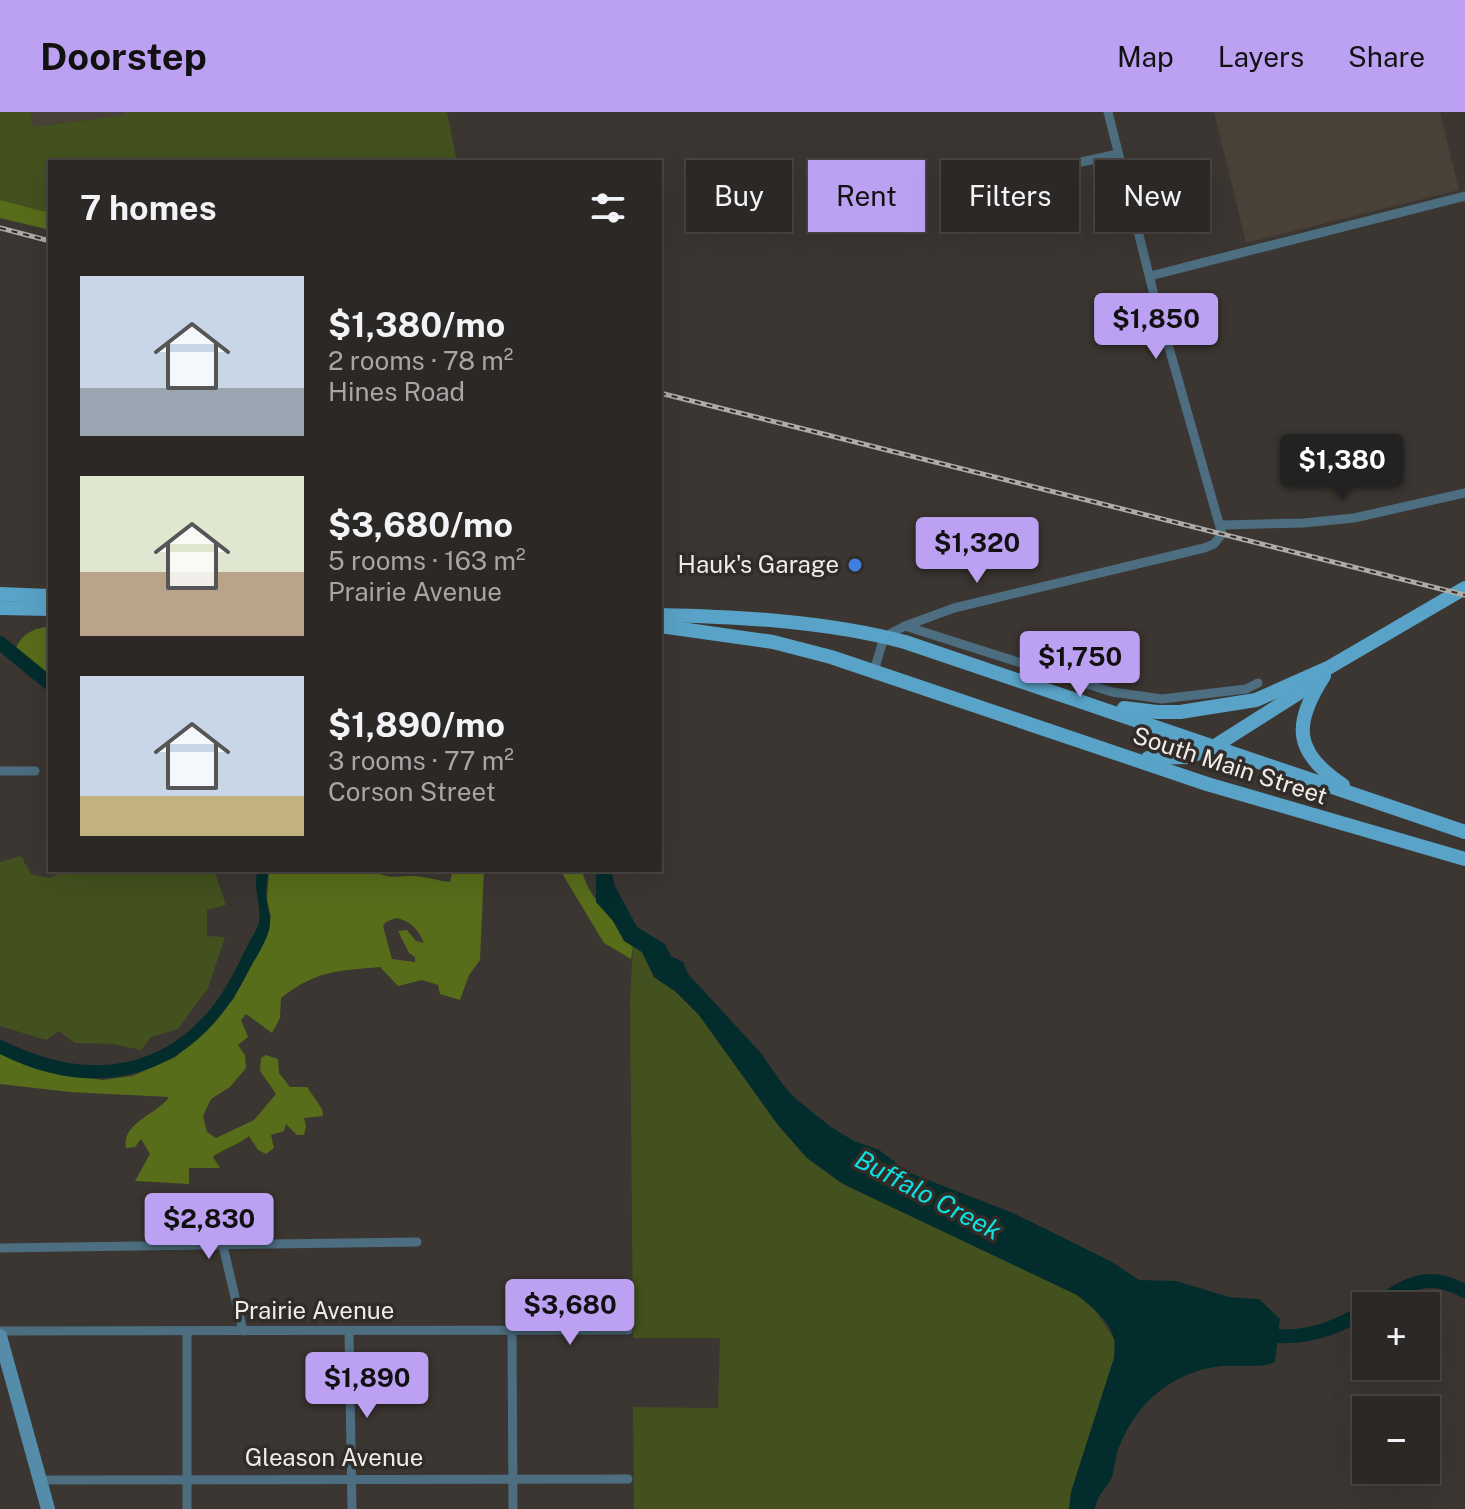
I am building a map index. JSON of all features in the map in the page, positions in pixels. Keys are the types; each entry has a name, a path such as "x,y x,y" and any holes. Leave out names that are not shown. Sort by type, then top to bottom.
{"main road":[{"path":"1132,758 1189,757 1215,746 1465,588"},
{"path":"0,594 47,602"},
{"path":"0,608 47,602"},
{"name":"South Main Street","path":"662,615 785,621 884,637 947,655 1465,832"},
{"name":"South Main Street","path":"662,626 773,642 874,671 1273,804 1465,859"},
{"path":"1088,703 1157,712 1256,700 1307,679 1381,639"},
{"path":"1324,676 1309,700 1303,719 1307,749 1323,772 1360,796"},
{"path":"0,1334 48,1509"}],"street":[{"path":"874,671 884,637 905,626 954,608 1214,544 1222,534 1108,112"},
{"path":"1079,162 1118,154"},
{"path":"1150,276 1465,196"},
{"path":"1222,525 1354,518 1465,493"},
{"path":"905,626 1112,692 1162,699 1233,691 1258,683"},
{"path":"0,771 35,771"},
{"path":"216,1216 243,1331"},
{"path":"0,1248 417,1242"},
{"name":"Prairie Avenue","path":"0,1334 628,1330"},
{"path":"187,1331 187,1509"},
{"path":"349,1331 352,1509"},
{"path":"512,1331 513,1509"},
{"name":"Gleason Avenue","path":"40,1480 352,1477 628,1479"}],"shaded area":[{"path":"31,112 126,112 126,115 32,127"},
{"path":"1214,112 1440,112 1459,190 1246,243"}],"green space":[{"path":"0,112 31,112 33,127 125,115 126,112 447,112 457,160 48,160 48,212 0,200"},
{"path":"0,200 48,212 48,230 0,218"},
{"path":"46,627 48,630 48,677 15,650 27,634"},
{"path":"21,856 31,874 49,878 62,872 215,872 226,905 207,910 207,936 225,937 208,988 178,1029 151,1037 141,1050 113,1044 75,1043 59,1031 46,1040 0,1026 0,862"},
{"path":"269,872 380,872 385,876 416,876 450,882 451,872 484,872 480,960 469,975 460,1000 440,994 438,985 422,980 398,986 380,967 328,974 294,989 281,998 280,1018 272,1033 246,1014 241,1020 248,1037 238,1045 245,1055 246,1068 230,1087 211,1099 203,1116 207,1132 216,1138 254,1120 276,1094 260,1071 261,1058 266,1055 278,1059 279,1073 290,1087 307,1087 322,1109 323,1116 304,1118 304,1135 297,1135 286,1124 284,1131 271,1135 274,1148 266,1154 258,1150 249,1136 213,1157 220,1168 189,1168 189,1184 135,1181 150,1154 141,1139 135,1147 126,1148 126,1139 135,1125 169,1097 70,1092 0,1084 0,1054 60,1074 103,1080 132,1076 176,1057 233,1000 271,917 267,900","holes":["396,918 406,921 424,943 416,941 407,930 398,931 409,953 415,957 415,962 392,959 383,926"]},
{"path":"561,872 582,872 591,892 633,946 631,959 604,943"},
{"path":"633,946 642,952 654,977 676,992 699,1015 778,1125 807,1158 843,1184 1077,1295 1094,1309 1114,1339 1114,1358 1071,1492 1069,1509 634,1509 633,1407 718,1408 720,1338 633,1338 630,1000"}],"water":[{"path":"258,872 269,872 266,893 270,922 265,941 226,1009 201,1036 173,1057 142,1071 109,1078 74,1077 38,1069 0,1054 0,1039 55,1060 83,1065 110,1065 136,1060 161,1050 185,1034 222,994 257,928 260,915"},
{"path":"596,872 612,872 615,886 637,927 665,944 671,956 683,962 688,974 760,1052 784,1086 831,1127 854,1141 879,1150 910,1173 1013,1213 1112,1262 1139,1280 1176,1281 1229,1297 1259,1299 1280,1319 1275,1362 1260,1366 1214,1367 1197,1371 1168,1385 1144,1405 1126,1432 1112,1477 1095,1509 1069,1509 1071,1492 1114,1358 1115,1341 1104,1320 1077,1295 843,1184 807,1158 778,1125 699,1015 676,992 654,977 642,952 624,941 613,921 596,902"}],"waterway":[{"path":"0,643 48,682"},
{"name":"Buffalo Creek","path":"1397,1292 1428,1281 1465,1291"},
{"name":"Buffalo Creek","path":"1262,1335 1303,1335 1352,1317"}],"railway":[{"path":"0,228 48,240"},
{"path":"662,394 1465,595"}],"place":[{"name":"Hauk's Garage","path":"855,565"}]}
